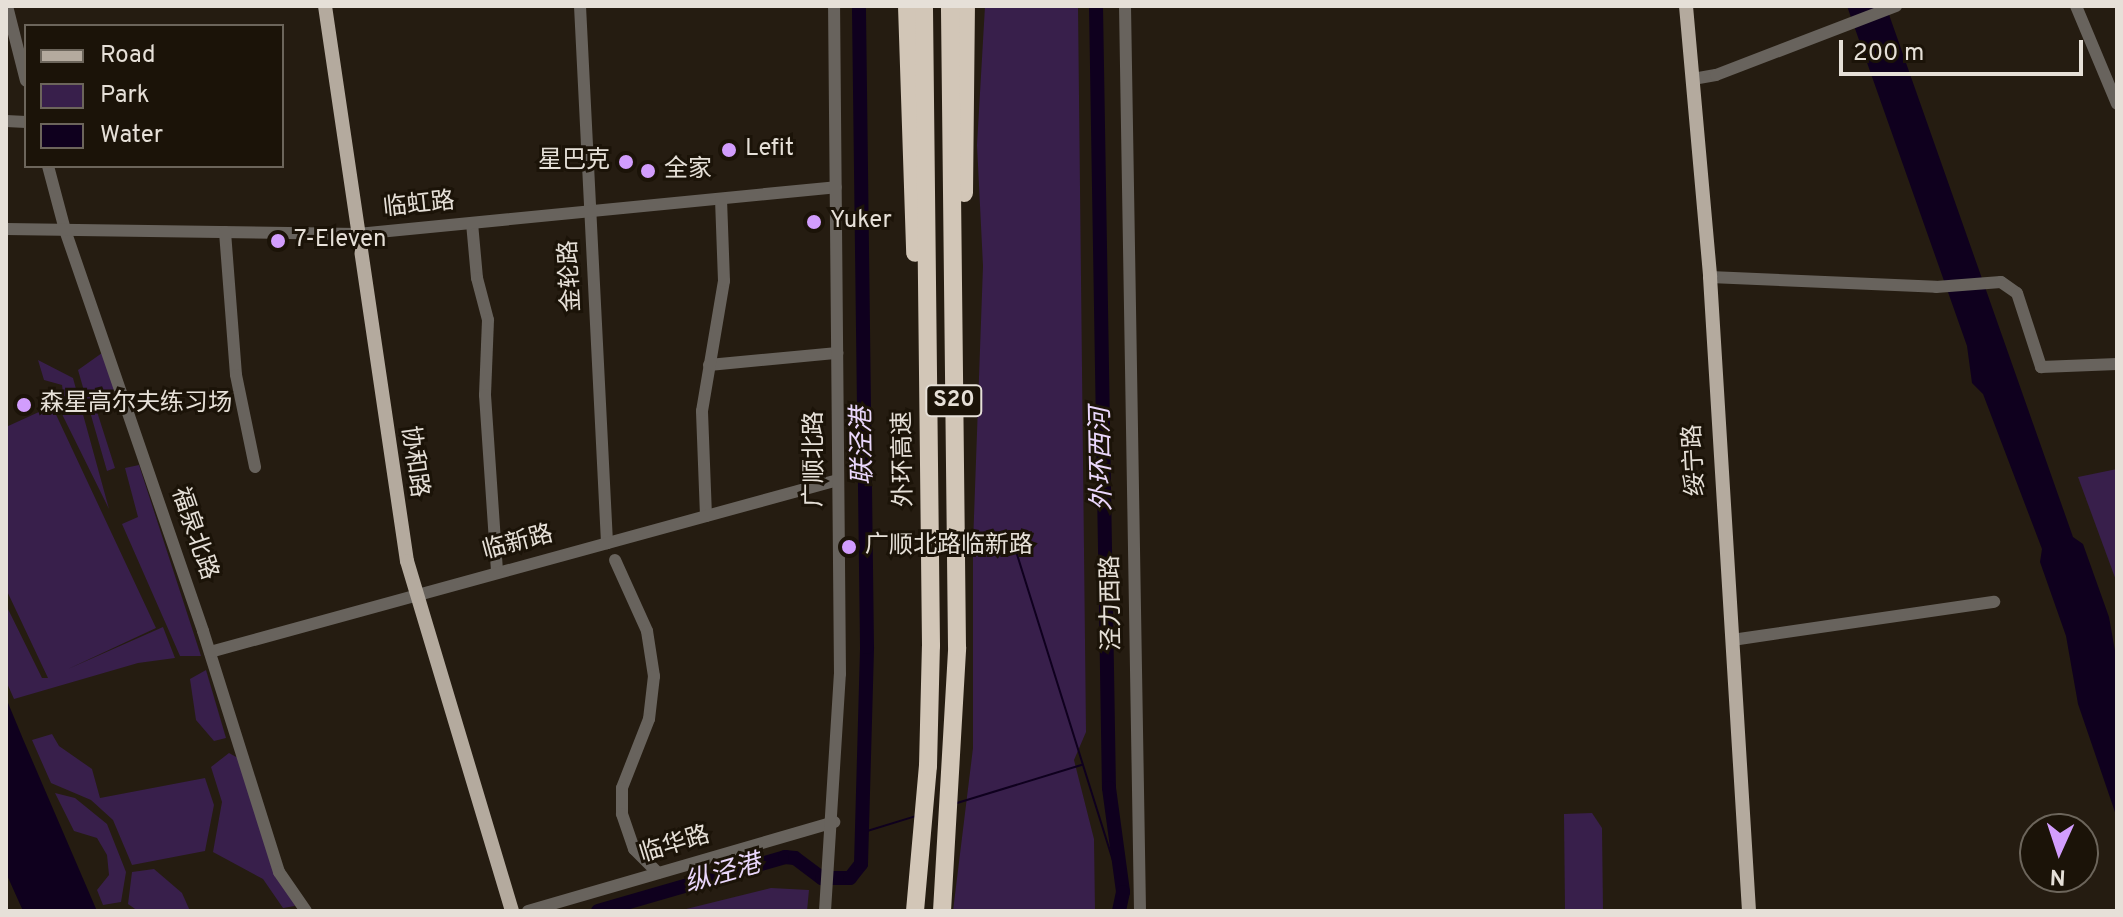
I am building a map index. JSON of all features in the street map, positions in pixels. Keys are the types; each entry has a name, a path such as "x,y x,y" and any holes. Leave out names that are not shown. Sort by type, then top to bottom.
{"highway":[{"path":"899,6 908,78"},
{"path":"907,6 908,78 929,464"},
{"name":"外环高速","path":"915,911 925,814 929,464 924,6"},
{"name":"外环高速","path":"942,911 952,805 954,463 950,6"},
{"path":"954,463 966,6"},
{"path":"965,73 972,6"}],"main road":[{"name":"绥宁路","path":"1686,6 1697,78 1715,277 1758,911"},
{"name":"绥宁路","path":"1696,6 1697,78"},
{"name":"协和路","path":"326,10 395,496 415,595 512,911"},
{"name":"绥宁路","path":"1715,277 1749,911"}],"street":[{"path":"7,6 24,73"},
{"name":"金轮路","path":"580,6 602,544"},
{"name":"广顺北路","path":"825,911 834,822 840,674 834,6"},
{"name":"泾力西路","path":"1125,6 1140,911"},
{"path":"1697,78 1896,6"},
{"path":"2076,6 2117,104"},
{"name":"福泉北路","path":"49,168 65,230 210,652 279,872 306,911"},
{"name":"临虹路","path":"6,229 358,234 836,187"},
{"path":"706,516 702,411 724,281 721,199"},
{"path":"472,223 477,278 488,320 485,395 497,573"},
{"path":"225,232 236,375 255,467"},
{"path":"1715,277 1940,287 1992,283 2010,285 2017,293 2041,367 2117,364"},
{"path":"709,365 837,353"},
{"name":"临新路","path":"210,652 838,480"},
{"path":"615,560 621,539"},
{"path":"602,544 615,560 647,631 654,676 649,719 622,788 622,814 634,849 658,873"},
{"path":"1739,639 1994,602"},
{"name":"临华路","path":"528,911 834,822"}],"green space":[{"path":"985,6 1078,6 1086,732 1074,760 1094,839 1095,911 953,911 973,748 973,544 983,266 977,145"},
{"path":"102,353 115,389 93,399 115,468 107,471 78,370"},
{"path":"38,360 73,378 109,509 56,402 64,399 62,385 44,380"},
{"path":"52,406 156,628 68,669 163,627 175,658 138,663 14,699 6,681 6,605 42,678 48,678 6,589 6,427"},
{"path":"139,465 201,656 180,656 122,524 138,517 125,468"},
{"path":"2117,469 2117,583 2078,477"},
{"path":"206,670 226,738 214,741 196,720 190,679"},
{"path":"52,734 59,746 92,769 100,798 205,778 214,805 205,851 132,865 113,820 91,800 51,783 32,740"},
{"path":"229,753 238,758 295,906 283,908 263,879 213,852 222,802 211,767"},
{"path":"55,793 75,798 107,824 126,872 121,902 103,905 97,890 109,875 107,855 97,838 74,831"},
{"path":"1592,813 1602,828 1603,911 1565,911 1564,814"},
{"path":"154,869 182,893 190,911 138,911 128,904 132,872"},
{"path":"771,888 809,890 807,911 678,911"}],"water":[{"path":"1847,6 1886,6 2073,537 2083,544 2109,617 2117,662 2117,818 2078,704 2066,636 2040,562 2042,549 1983,394 1972,383 1967,346"},
{"path":"6,698 97,911 23,911 6,873"}],"waterway":[{"name":"联泾港","path":"598,911 785,857 795,858 822,878 850,878 861,864 867,647 859,6"},
{"name":"外环西河","path":"1096,6 1109,788 1123,892 1119,911"},
{"path":"1015,548 1123,892"},
{"path":"957,803 1081,765"},
{"path":"864,832 916,816"}],"place":[{"name":"Lefit","path":"729,150"},
{"name":"星巴克","path":"626,162"},
{"name":"全家","path":"648,171"},
{"name":"Yuker","path":"814,222"},
{"name":"7-Eleven","path":"278,241"},
{"name":"森星高尔夫练习场","path":"24,405"},
{"name":"广顺北路临新路","path":"849,547"}],"water label":[{"name":"纵泾港","path":"723,875"}]}
